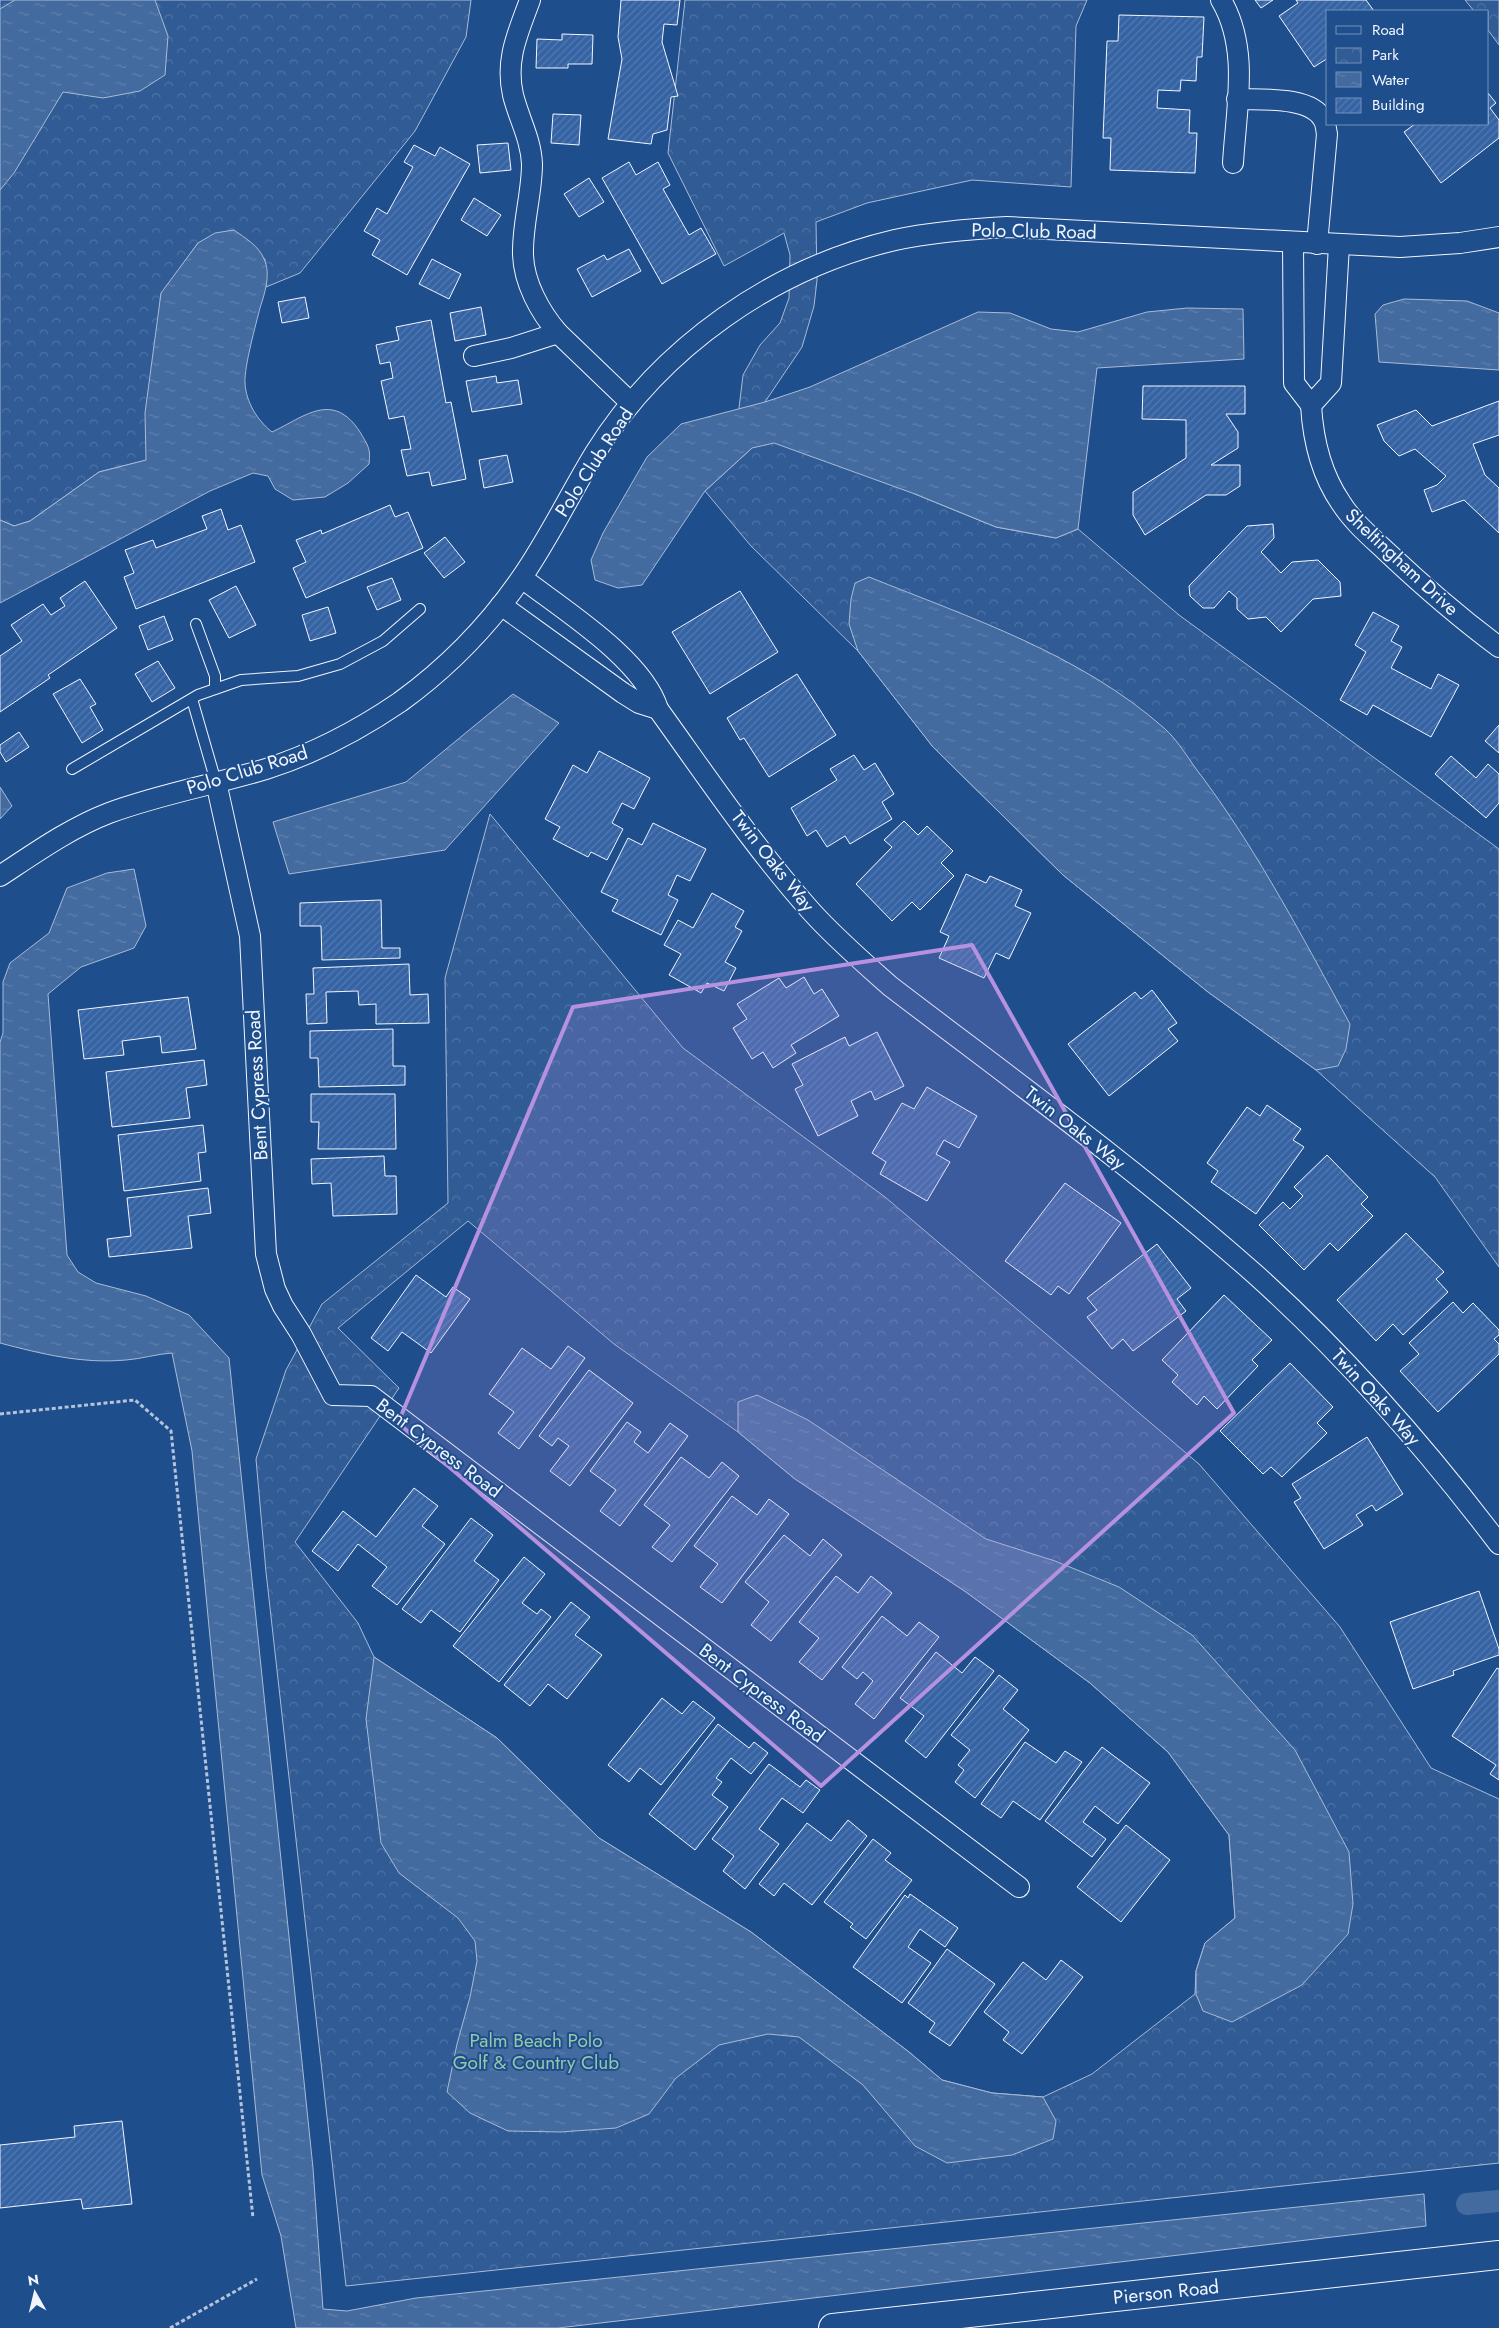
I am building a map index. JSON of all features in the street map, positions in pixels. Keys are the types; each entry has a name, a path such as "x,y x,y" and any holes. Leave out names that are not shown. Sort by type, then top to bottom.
{"street":[{"path":"530,0 510,56 513,95 530,141 532,165 523,255 534,297 548,322 631,404"},
{"path":"1221,0 1229,15 1238,47 1233,163"},
{"path":"1237,99 1298,103 1313,108 1324,119 1327,134 1317,244"},
{"name":"Polo Club Road","path":"0,876 72,830 106,814 159,796 285,762 319,748 369,722 430,679 471,640 522,578 597,450 631,404 683,351 711,327 758,296 808,270 860,250 896,240 951,230 1007,227 1400,247 1460,243 1499,237"},
{"path":"1294,242 1294,383 1312,405 1331,382 1339,245"},
{"path":"474,356 511,348 558,333"},
{"name":"Sheltingham Drive","path":"1312,405 1314,435 1323,470 1340,502 1351,516 1419,582 1499,646"},
{"name":"Twin Oaks Way","path":"522,578 592,632 627,663 651,692 658,709 771,864 811,911 849,949 890,986 1183,1212 1257,1276 1328,1344 1395,1415 1458,1490 1499,1544"},
{"path":"501,605 639,703 658,709"},
{"name":"Bent Cypress Road","path":"216,782 251,943 266,1254 275,1289 283,1306 301,1334 333,1395 371,1396 1019,1887"},
{"name":"Pierson Road","path":"833,2328 982,2316 1499,2255"}],"lane":[{"path":"72,768 192,699 215,689 241,680 298,676 340,664 383,641 420,609"},
{"path":"196,624 216,676 215,689"},
{"path":"192,699 216,782"}],"path":[{"path":"0,1414 135,1400 171,1431 254,2218"},
{"path":"170,2328 258,2279"}],"highlighted area":[{"path":"972,945 1234,1413 821,1786 398,1423 573,1007"}],"green space":[{"path":"0,0 471,0 466,37 415,131 300,273 266,287 265,259 198,243 161,294 147,460 99,472 30,521 14,526 0,520"},
{"path":"685,0 1087,0 1076,26 1071,187 972,180 867,203 816,222 817,280 814,306 802,347 765,402 915,494 996,527 1056,538 1078,529 1179,615 1499,849 1499,1267 1435,1177 1316,1070 1208,992 1063,875 933,747 858,651 751,546 705,491 752,448 739,408 743,375 760,345 780,323 789,298 790,255 784,233 724,266 668,153"},
{"path":"1465,0 1499,0 1499,45 1489,31 1489,10 1473,10"},
{"name":"Palm Beach Polo Golf & Country Club","path":"490,814 683,1048 885,1197 1199,1464 1340,1627 1431,1768 1499,1799 1499,2163 346,2286 266,1572 256,1459 286,1370 322,1304 448,1203 445,978","holes":["468,1221 614,1344 738,1432 795,1479 966,1592 1090,1683 1168,1752 1229,1835 1235,1918 1205,1943 1196,1971 1195,1994 1092,2074 1043,2097 992,2093 942,2080 909,2052 751,1932 599,1838 497,1738 374,1657 358,1623 295,1542 399,1388 338,1328"]}],"water":[{"path":"15,0 155,0 168,36 165,75 140,91 103,98 63,92 14,173 0,190 0,9"},
{"path":"234,230 259,250 267,270 265,290 245,376 246,390 253,410 272,432 307,414 329,410 339,412 350,419 360,432 370,454 369,464 348,483 325,497 293,500 275,489 268,476 253,473 210,491 0,603 0,520 14,526 30,521 99,472 146,460 145,413 161,293 198,243 215,233"},
{"path":"1404,299 1467,301 1499,313 1499,370 1379,362 1375,314 1383,305"},
{"path":"1187,308 1243,309 1244,359 1097,368 1078,529 1056,538 996,527 915,494 774,443 752,448 705,491 642,585 618,588 595,580 591,560 603,533 647,457 681,424 765,402 810,387 978,312 1010,313 1051,329 1078,332 1147,312"},
{"path":"869,577 985,623 1061,659 1097,679 1131,702 1169,733 1180,745 1244,837 1281,898 1350,1024 1346,1049 1338,1066 1316,1070 1208,992 1063,875 933,747 858,651 849,624 851,599 855,583"},
{"path":"513,694 559,723 445,850 289,874 273,822 406,782"},
{"path":"0,787 12,806 0,819"},
{"path":"134,869 146,926 134,948 81,967 48,994 67,1255 78,1272 96,1283 146,1296 189,1315 229,1358 313,2168 323,2309 347,2311 416,2298 1424,2194 1426,2226 558,2328 296,2328 281,2236 262,2175 192,1451 172,1353 137,1359 94,1361 47,1354 0,1343 0,1042 3,1033 3,982 10,963 49,933 67,888 107,873"},
{"path":"757,1395 808,1420 986,1539 1055,1561 1119,1587 1192,1635 1295,1750 1349,1852 1353,1904 1348,1934 1302,1985 1232,2022 1203,2011 1196,1994 1196,1971 1205,1943 1235,1918 1229,1835 1168,1752 1090,1683 966,1592 795,1479 738,1432 738,1402"},
{"path":"374,1657 497,1738 599,1838 751,1932 909,2052 942,2080 992,2093 1043,2097 1056,2121 1053,2139 1012,2155 947,2163 915,2146 863,2085 799,2037 768,2034 719,2045 676,2078 649,2114 616,2128 561,2132 508,2131 470,2113 447,2092 477,1961 475,1941 458,1918 399,1873 381,1843 366,1719"}],"building":[{"path":"621,0 680,0 677,25 664,24 662,42 678,96 671,97 667,130 653,134 651,144 608,139 622,59 618,37"},
{"path":"1255,0 1273,0 1261,8"},
{"path":"1296,0 1366,0 1373,10 1326,10 1326,59 1314,67 1279,16 1298,3"},
{"path":"1119,15 1204,17 1202,57 1197,57 1196,81 1181,80 1180,91 1158,90 1157,108 1190,110 1189,133 1197,133 1195,173 1110,170 1111,138 1103,138 1107,41 1118,41"},
{"path":"562,34 593,35 592,64 568,64 568,68 536,68 537,39 562,40"},
{"path":"1489,94 1496,103 1490,108 1499,120 1499,138 1441,183 1404,132 1414,125 1489,125"},
{"path":"553,114 581,115 579,145 551,143"},
{"path":"508,143 511,170 480,173 477,145"},
{"path":"414,145 435,156 440,147 470,164 407,275 372,255 380,240 364,231 377,208 387,214 413,167 404,162"},
{"path":"629,162 636,175 658,162 670,185 663,189 689,235 701,228 716,254 662,284 602,178"},
{"path":"589,178 604,202 579,217 564,194"},
{"path":"474,198 501,215 487,236 461,220"},
{"path":"629,249 641,271 592,297 577,269 604,255 607,260"},
{"path":"432,259 461,274 449,299 419,284"},
{"path":"305,297 309,318 282,323 278,302"},
{"path":"481,307 486,335 455,341 450,313"},
{"path":"431,320 446,403 451,402 466,479 432,486 429,472 407,476 401,450 411,449 404,416 389,419 381,381 393,378 390,362 380,364 376,345 399,340 396,327"},
{"path":"496,376 497,383 518,380 522,404 472,412 466,381"},
{"path":"1143,386 1245,386 1245,414 1226,414 1238,432 1238,448 1211,465 1240,465 1240,486 1226,495 1206,495 1145,535 1133,515 1133,492 1186,458 1186,420 1142,419"},
{"path":"1499,401 1499,435 1473,444 1485,475 1499,488 1499,533 1464,500 1432,512 1424,490 1437,485 1446,476 1415,449 1399,456 1384,441 1377,425 1416,410 1432,426"},
{"path":"507,455 513,482 484,488 479,460"},
{"path":"390,505 395,517 408,512 423,548 306,598 293,568 306,562 296,540 321,530 322,534"},
{"path":"221,509 228,530 241,525 255,562 136,609 124,577 134,573 125,550 153,540 156,548 207,529 202,516"},
{"path":"1273,524 1274,538 1261,552 1281,573 1292,562 1318,560 1340,582 1341,596 1313,599 1281,632 1266,617 1248,619 1237,609 1237,598 1229,591 1214,608 1203,608 1190,596 1189,586 1247,526"},
{"path":"445,537 465,562 444,578 424,553"},
{"path":"392,578 401,600 377,610 367,587"},
{"path":"85,581 117,628 48,675 50,678 0,712 0,656 22,641 11,625 43,604 51,615 65,606 60,598"},
{"path":"236,586 256,625 229,638 209,600"},
{"path":"740,591 778,652 710,694 672,632"},
{"path":"328,607 336,633 310,641 302,615"},
{"path":"1373,612 1399,626 1391,641 1402,647 1391,668 1431,689 1438,674 1459,685 1431,737 1373,705 1367,715 1340,700 1366,652 1355,645"},
{"path":"164,616 173,640 148,650 139,626"},
{"path":"158,661 175,688 152,702 135,674"},
{"path":"797,674 836,735 769,777 744,738 740,740 727,718"},
{"path":"80,679 96,704 90,707 103,730 82,743 53,694"},
{"path":"1499,725 1499,753 1485,741"},
{"path":"19,732 29,747 6,762 0,752 0,745"},
{"path":"599,751 650,778 634,809 622,803 612,823 623,829 607,860 591,852 588,857 553,839 560,827 545,819 573,765 587,773"},
{"path":"854,755 864,770 875,763 894,794 882,802 892,819 850,844 845,836 827,847 816,830 807,836 791,808 837,780 830,769"},
{"path":"1451,756 1476,778 1488,764 1499,774 1499,803 1486,818 1435,774"},
{"path":"904,821 918,835 927,826 953,851 941,863 954,876 920,910 912,902 892,921 856,884 892,847 884,840"},
{"path":"653,823 706,849 690,881 677,875 668,895 678,900 661,935 612,911 618,900 601,892 628,838 642,845"},
{"path":"966,874 986,883 990,876 1022,890 1015,906 1031,913 1009,959 996,953 984,978 939,958 949,936 940,932"},
{"path":"712,893 744,911 735,927 742,931 725,962 736,968 724,991 707,983 701,993 669,975 681,954 664,945 678,920 693,928"},
{"path":"381,900 382,948 400,948 400,958 322,960 321,926 300,926 300,903"},
{"path":"409,964 410,995 428,994 429,1023 376,1024 376,1004 359,1005 358,991 326,992 327,1023 307,1024 306,994 314,994 313,968"},
{"path":"804,977 814,994 822,989 839,1016 791,1045 796,1053 773,1068 763,1052 752,1059 733,1028 747,1019 737,1004 779,978 786,988"},
{"path":"1152,990 1177,1023 1168,1029 1178,1041 1109,1096 1068,1044 1135,992 1141,999"},
{"path":"188,997 196,1049 162,1053 160,1036 122,1041 124,1055 84,1059 78,1010"},
{"path":"393,1029 393,1066 405,1066 405,1085 319,1087 318,1058 310,1058 310,1031"},
{"path":"877,1032 904,1086 875,1100 871,1091 851,1101 858,1116 818,1136 795,1089 803,1085 792,1064 845,1037 849,1046"},
{"path":"204,1060 207,1085 186,1088 190,1118 112,1127 106,1072"},
{"path":"927,1087 977,1116 959,1148 944,1140 936,1154 950,1162 927,1201 880,1174 886,1162 872,1153 902,1103 914,1109"},
{"path":"311,1094 395,1094 396,1149 318,1149 319,1122 311,1122"},
{"path":"1267,1105 1301,1129 1293,1140 1304,1147 1256,1214 1211,1182 1218,1171 1207,1163 1247,1107 1260,1116"},
{"path":"203,1125 206,1152 198,1153 201,1181 124,1191 118,1135"},
{"path":"1327,1155 1368,1197 1361,1204 1373,1216 1338,1251 1330,1243 1304,1270 1259,1225 1283,1202 1290,1209 1303,1196 1294,1187"},
{"path":"384,1156 385,1176 396,1176 397,1214 333,1216 331,1183 312,1184 311,1159"},
{"path":"1065,1183 1121,1223 1069,1294 1058,1286 1051,1295 1005,1261"},
{"path":"208,1188 211,1213 188,1216 192,1248 109,1257 107,1239 131,1236 127,1198"},
{"path":"1406,1233 1444,1272 1436,1279 1448,1292 1403,1335 1393,1324 1376,1341 1337,1300"},
{"path":"1157,1244 1191,1288 1177,1299 1186,1311 1133,1351 1123,1339 1112,1349 1087,1317 1097,1310 1087,1298"},
{"path":"416,1275 446,1297 453,1287 470,1299 431,1353 402,1332 388,1351 371,1338"},
{"path":"1224,1295 1272,1340 1252,1360 1258,1366 1217,1409 1204,1396 1197,1405 1172,1382 1178,1375 1162,1360"},
{"path":"1453,1302 1463,1313 1473,1303 1499,1330 1499,1335 1494,1339 1499,1344 1499,1354 1438,1412 1400,1371 1419,1354 1409,1343"},
{"path":"568,1346 585,1358 519,1449 498,1433 514,1412 489,1394 522,1348 551,1369"},
{"path":"1290,1363 1333,1407 1317,1423 1327,1433 1282,1477 1271,1467 1263,1474 1220,1431"},
{"path":"589,1370 633,1403 570,1486 550,1471 569,1446 558,1438 552,1446 539,1436"},
{"path":"627,1422 641,1432 634,1442 648,1453 670,1423 688,1436 620,1526 600,1511 616,1490 590,1471"},
{"path":"1367,1437 1403,1494 1376,1511 1372,1505 1356,1515 1363,1525 1324,1549 1294,1502 1301,1498 1292,1484"},
{"path":"681,1457 709,1478 722,1462 739,1476 672,1562 652,1547 670,1525 644,1505"},
{"path":"414,1488 438,1506 422,1526 445,1544 397,1605 372,1586 387,1567 358,1544 338,1571 312,1551 343,1511 376,1537"},
{"path":"732,1496 757,1515 769,1499 789,1514 722,1603 700,1587 718,1564 694,1546"},
{"path":"471,1518 493,1535 474,1561 499,1580 460,1632 431,1610 421,1623 402,1609"},
{"path":"784,1535 810,1556 823,1539 842,1555 771,1641 751,1625 769,1602 745,1582"},
{"path":"524,1557 545,1574 522,1603 537,1614 541,1609 551,1617 499,1682 453,1646"},
{"path":"836,1576 858,1593 871,1576 892,1593 822,1680 799,1662 819,1638 799,1622"},
{"path":"1479,1591 1499,1649 1499,1655 1453,1671 1454,1675 1413,1689 1390,1622"},
{"path":"571,1602 590,1617 575,1635 602,1655 567,1699 548,1684 530,1706 504,1685"},
{"path":"882,1616 907,1636 919,1622 939,1637 874,1719 855,1704 873,1681 863,1672 857,1679 842,1667"},
{"path":"936,1652 962,1673 975,1657 994,1671 926,1758 905,1741 924,1716 900,1698"},
{"path":"1497,1668 1499,1669 1499,1780 1490,1774 1496,1765 1452,1736"},
{"path":"999,1675 1018,1690 1003,1709 1029,1730 975,1798 955,1782 964,1770 958,1765 970,1750 951,1735"},
{"path":"662,1698 682,1714 693,1701 715,1718 661,1785 640,1768 629,1782 608,1765"},
{"path":"718,1724 749,1748 754,1742 768,1753 751,1774 731,1758 716,1778 722,1782 712,1795 728,1807 695,1850 649,1814"},
{"path":"1025,1742 1056,1763 1065,1751 1082,1762 1040,1820 1013,1801 1001,1818 981,1804"},
{"path":"1102,1747 1150,1783 1118,1824 1095,1806 1083,1822 1106,1839 1092,1857 1045,1821"},
{"path":"769,1764 800,1787 806,1780 820,1790 803,1813 782,1798 759,1829 779,1844 745,1889 723,1871 734,1856 712,1839"},
{"path":"848,1820 867,1836 812,1905 784,1883 774,1896 759,1884 807,1823 831,1841"},
{"path":"1126,1825 1170,1860 1121,1922 1077,1887"},
{"path":"873,1839 891,1853 885,1860 912,1880 866,1939 850,1927 853,1924 824,1902"},
{"path":"910,1894 958,1928 945,1947 920,1929 908,1947 931,1963 902,2003 853,1967 905,1895 908,1898"},
{"path":"947,1949 995,1984 950,2046 929,2032 935,2023 908,2003"},
{"path":"1061,1960 1083,1977 1022,2054 1003,2040 1009,2032 984,2012 1023,1962 1046,1980"},
{"path":"122,2121 132,2204 83,2209 81,2199 0,2208 0,2145 75,2137 74,2126"}],"waterway":[{"path":"1467,2204 1499,2201"}]}
